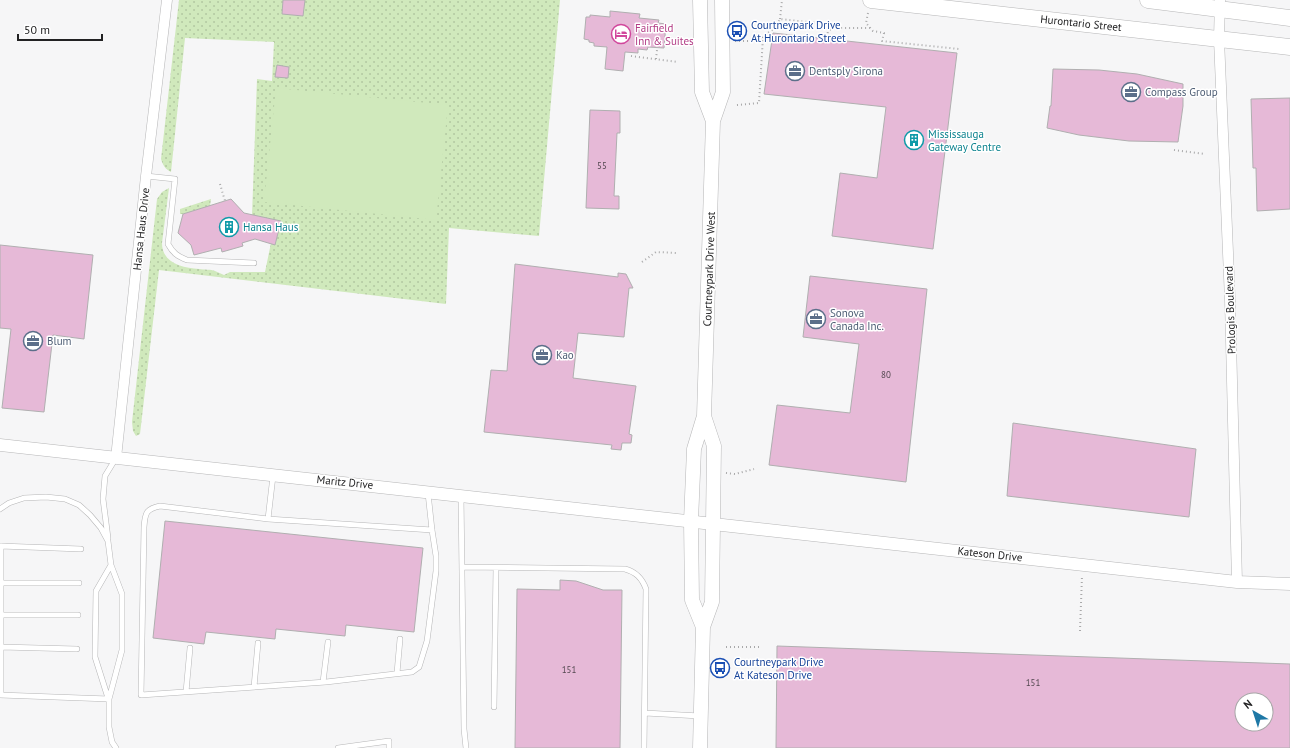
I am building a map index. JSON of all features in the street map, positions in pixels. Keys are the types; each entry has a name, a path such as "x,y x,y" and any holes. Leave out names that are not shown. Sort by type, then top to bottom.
{"main road":[{"name":"Courtneypark Drive West","path":"700,0 702,92 713,121"},
{"name":"Courtneypark Drive West","path":"703,627 692,600 691,521 694,449 704,416 713,121 722,92 722,0"},
{"path":"1148,0 1220,4 1290,18"},
{"name":"Hurontario Street","path":"870,4 1290,47"},
{"name":"Courtneypark Drive West","path":"700,748 703,627 712,602 714,446 704,416"}],"street":[{"name":"Hansa Haus Drive","path":"116,458 146,176 167,0"},
{"name":"Prologis Boulevard","path":"1220,4 1219,39 1230,300 1238,582"},
{"name":"Maritz Drive","path":"0,445 691,521"},
{"name":"Kateson Drive","path":"691,521 1238,582 1290,584"}],"lane":[{"path":"146,176 175,179 168,244 175,254 187,260 254,263"},
{"path":"116,458 105,476 103,499 111,565 122,594 122,650 109,699 109,727 112,742 116,748"},
{"path":"268,519 273,475"},
{"path":"428,491 436,556 436,571 427,641 423,659 419,667 412,672 323,682 141,695 144,527 145,515 151,508 160,506 268,519 432,530"},
{"path":"461,495 464,729 466,748"},
{"path":"0,509 9,503 24,498 46,497 65,500 79,505 90,514 101,528 108,541"},
{"path":"81,549 1,546 1,695 109,699"},
{"path":"109,699 95,657 96,592 111,565"},
{"path":"462,568 625,569 639,576 646,589 644,748"},
{"path":"494,707 496,568"},
{"path":"2,583 79,583"},
{"path":"1,615 78,615"},
{"path":"398,674 400,639"},
{"path":"323,682 328,642"},
{"path":"254,687 258,644"},
{"path":"1,647 77,649"},
{"path":"186,692 190,648"},
{"path":"645,713 700,716"},
{"path":"338,748 389,741 389,748"}],"path":[{"path":"722,40 757,41 776,27 780,19 782,0"},
{"path":"870,4 866,23 873,31 884,34 882,41 959,49"},
{"path":"780,19 826,24 833,28 870,28"},
{"path":"827,37 828,31 833,28"},
{"path":"738,105 760,104 763,37"},
{"path":"667,38 678,40"},
{"path":"656,59 657,50"},
{"path":"631,56 678,62"},
{"path":"1174,150 1206,154"},
{"path":"220,184 225,201"},
{"path":"642,262 656,252 677,252"},
{"path":"726,473 735,474 754,469"},
{"path":"1080,631 1082,565"},
{"path":"726,647 761,647"}],"green space":[{"path":"179,0 560,0 539,236 449,228 446,304 159,270 140,434 136,436 133,431 132,422 157,199 162,192 169,188 162,243 165,255 169,260 180,266 212,270 224,275 230,272 265,272 271,243 275,244 281,222 252,215 257,79 272,81 274,42 185,38 171,172 166,168 161,159"},
{"path":"276,88 448,105 436,220 264,202"},
{"path":"211,199 210,206 180,214 180,209"}],"building":[{"path":"283,0 305,0 303,16 282,14"},
{"path":"610,11 640,14 639,18 659,20 658,23 666,24 664,48 648,47 647,50 638,49 638,53 625,52 623,71 605,69 607,47 594,46 594,43 584,39 586,17 590,17 590,15 610,17"},
{"name":"Mississauga Gateway Centre","path":"773,33 957,53 933,249 832,236 840,173 877,178 886,107 764,94"},
{"path":"277,65 289,67 288,78 275,77"},
{"path":"1053,69 1099,70 1137,74 1183,84 1183,106 1178,142 1129,141 1079,135 1047,128 1051,106"},
{"path":"1290,98 1290,209 1257,211 1256,168 1253,168 1251,99"},
{"path":"590,110 620,111 620,133 617,133 614,196 619,196 619,209 586,208"},
{"name":"Hansa Haus","path":"231,199 244,213 281,221 275,245 255,239 242,243 243,246 222,252 221,248 194,255 191,245 178,233 183,214"},
{"path":"0,245 93,255 84,339 53,335 44,412 2,408 11,329 0,328"},
{"name":"Kao","path":"515,264 618,277 618,273 626,274 633,288 629,288 624,337 578,333 573,378 636,386 629,434 632,435 631,443 622,443 621,450 611,449 612,445 484,432 491,370 507,371"},
{"path":"810,276 927,289 906,482 769,465 777,405 850,413 859,344 803,337"},
{"path":"1013,423 1196,449 1189,517 1007,496"},
{"path":"165,521 423,548 414,632 346,625 345,636 276,629 275,639 206,632 204,644 153,638"},
{"path":"560,580 576,581 603,590 622,590 620,748 515,748 517,589 560,590"},
{"path":"777,646 1290,664 1290,748 776,748"}],"place":[{"name":"Courtneypark Drive At Hurontario Street","path":"737,31"},
{"name":"Fairfield Inn & Suites","path":"621,34"},
{"name":"Dentsply Sirona","path":"795,71"},
{"name":"Compass Group","path":"1131,92"},
{"name":"Mississauga Gateway Centre","path":"914,140"},
{"name":"Hansa Haus","path":"229,227"},
{"name":"Sonova Canada Inc.","path":"816,319"},
{"name":"Blum","path":"33,341"},
{"name":"Kao","path":"542,355"},
{"name":"Courtneypark Drive At Kateson Drive","path":"720,668"}]}
